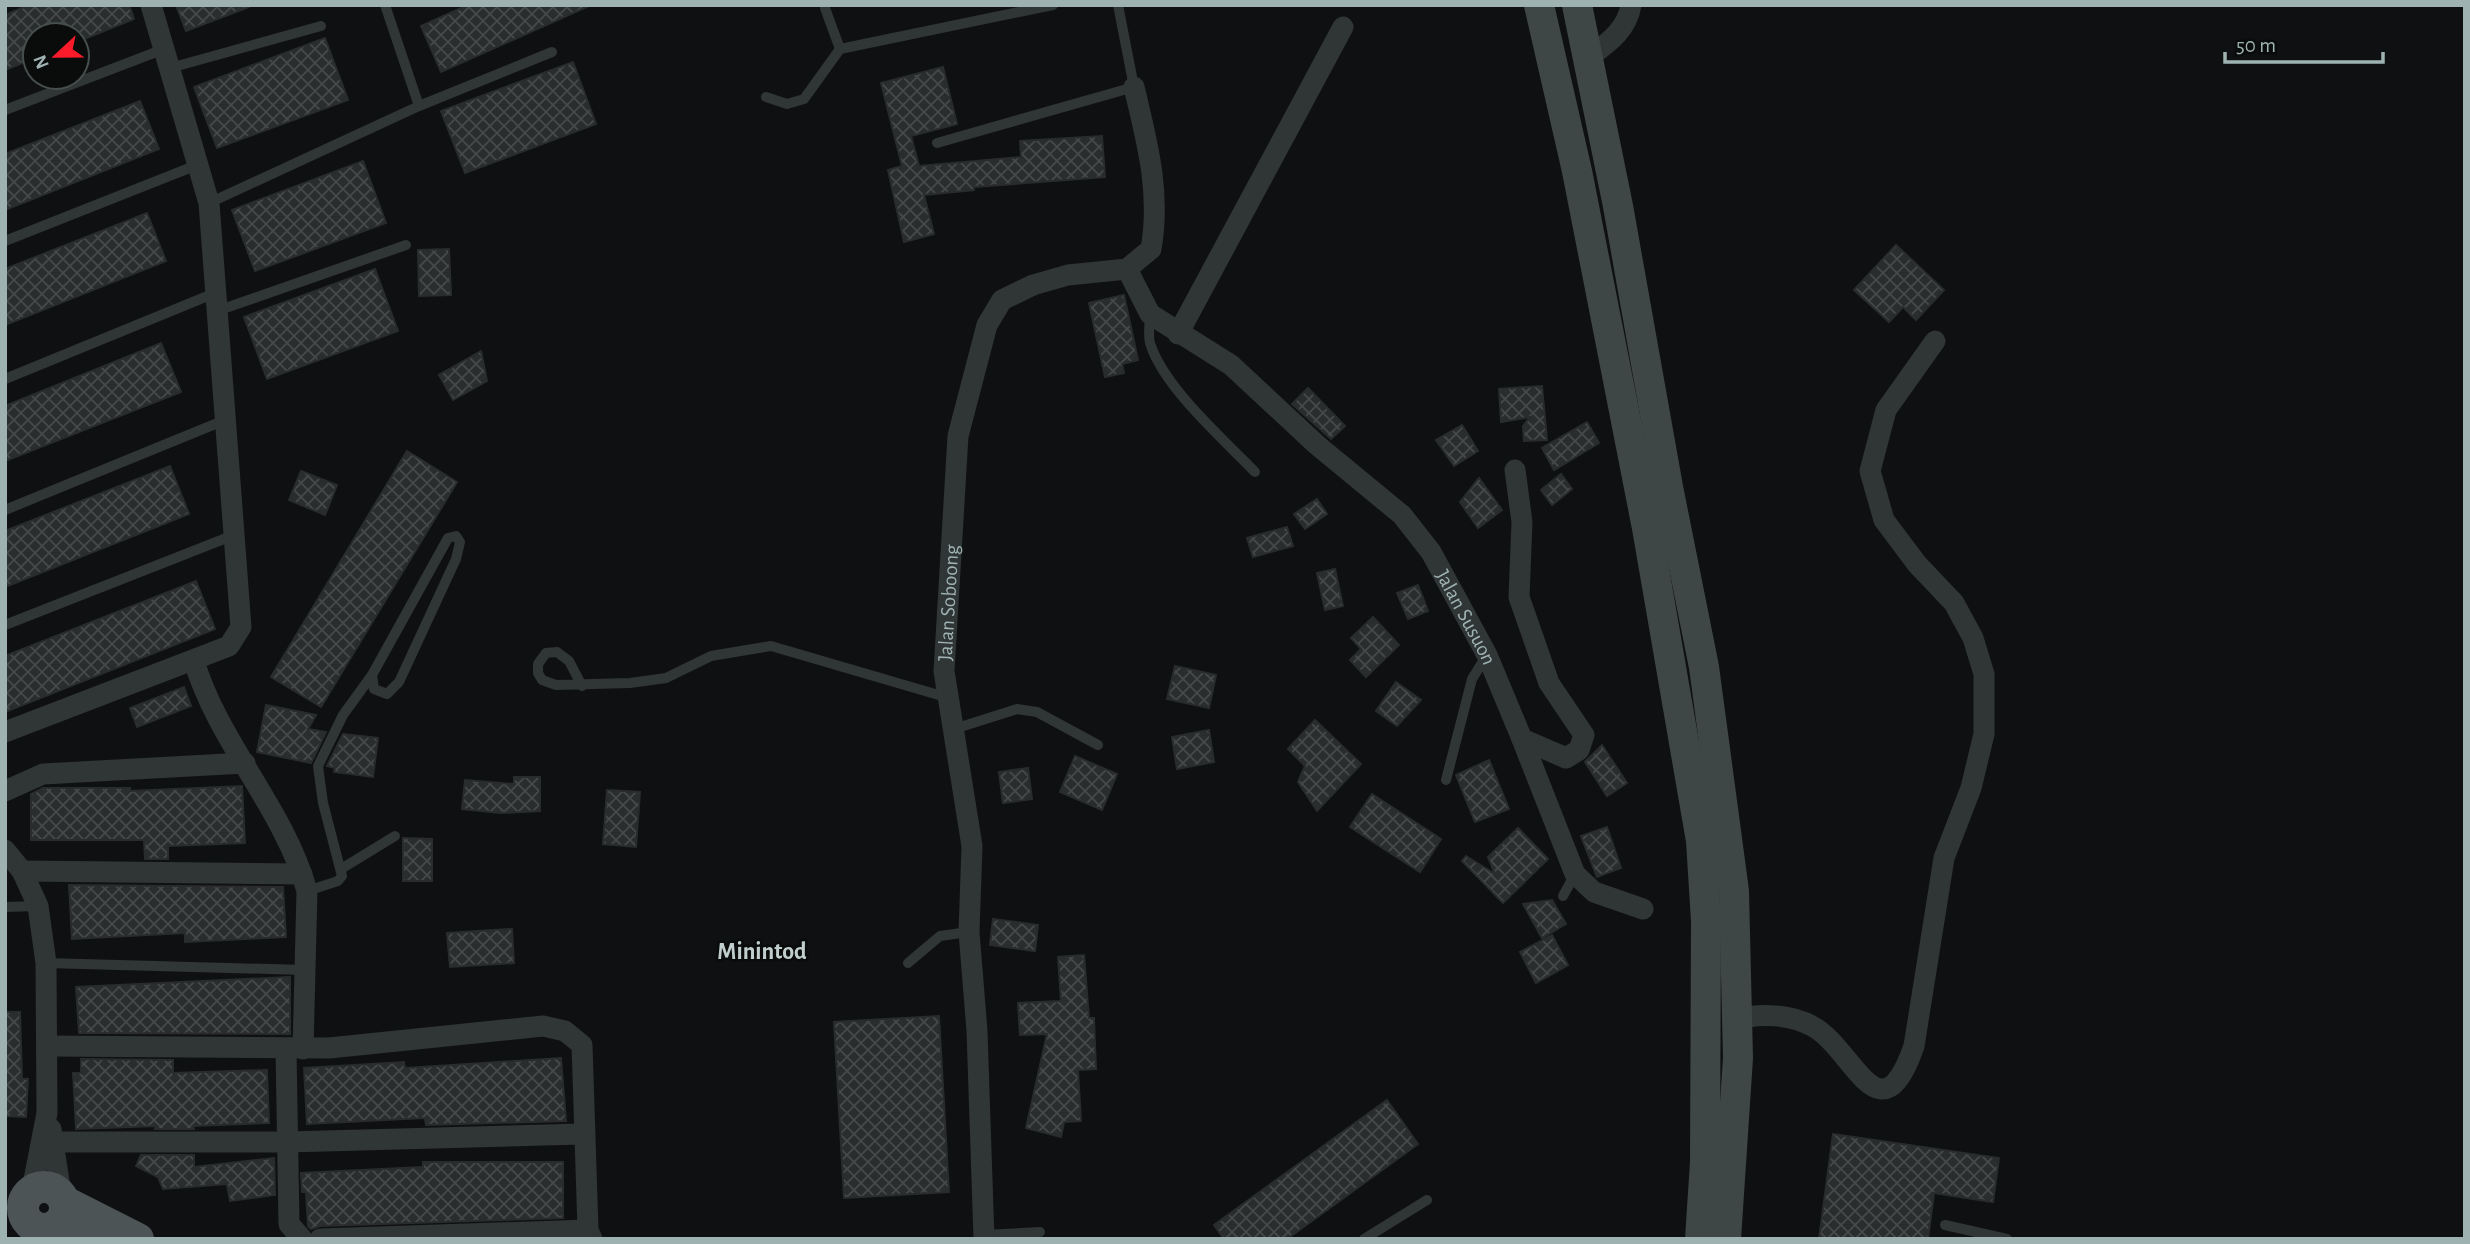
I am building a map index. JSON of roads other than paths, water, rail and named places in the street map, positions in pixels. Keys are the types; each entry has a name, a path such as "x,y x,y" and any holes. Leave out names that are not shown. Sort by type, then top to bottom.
{"main road":[{"path":"1539,5 1577,171 1647,528 1700,841 1706,921 1705,1162 1700,1239"},
{"path":"1577,5 1704,667 1734,891 1738,1058 1726,1239"},
{"path":"35,1207 89,1239"},
{"path":"35,1207 138,1239"}],"street":[{"path":"5,732 229,646 241,627 209,203 151,5"},
{"path":"1589,57 1612,40 1629,20 1631,5"},
{"path":"1178,334 1343,27"},
{"path":"1127,270 1151,249 1156,223 1155,177 1134,87"},
{"name":"Jalan Susuon","path":"1127,270 1150,314 1231,365 1317,445 1402,515 1430,552 1487,655 1575,874"},
{"name":"Jalan Soboong","path":"984,1237 977,1031 969,932 972,846 944,671 958,436 987,325 1002,300 1033,285 1068,275 1127,270"},
{"path":"1737,1020 1752,1015 1771,1016 1812,1025 1828,1038 1862,1081 1878,1088 1892,1087 1904,1074 1914,1046 1944,858 1971,788 1984,734 1984,674 1973,638 1954,603 1917,564 1884,520 1870,471 1886,410 1935,341"},
{"path":"1516,470 1522,522 1519,597 1549,683 1584,735 1579,750 1566,758 1522,739"},
{"path":"194,661 211,707 244,763 305,883 305,970 294,1049 287,1142 289,1224 302,1239"},
{"path":"5,791 43,774 244,763"},
{"path":"5,850 22,872 38,906 46,962 47,1113 35,1207"},
{"path":"22,872 305,883"},
{"path":"1575,874 1594,891 1643,909"},
{"path":"47,1046 294,1049 543,1026 565,1031 582,1045 588,1236 320,1239"},
{"path":"35,1207 55,1142 47,1113"},
{"path":"55,1142 287,1142 583,1134"}],"lane":[{"path":"385,5 419,106"},
{"path":"766,97 787,104 804,99 840,49 1052,5"},
{"path":"937,143 1134,87 1118,5"},
{"path":"825,8 840,49"},
{"path":"5,110 167,58 321,26"},
{"path":"209,203 419,106 552,52"},
{"path":"5,241 197,164"},
{"path":"5,379 216,302 406,244"},
{"path":"1150,314 1150,345 1161,365 1193,408 1255,472"},
{"path":"5,510 225,419"},
{"path":"5,625 234,535"},
{"path":"305,883 338,881 342,877 323,803 318,766 343,715 372,675 448,538 456,536 460,542 457,559 399,682 387,694 374,689 372,675"},
{"path":"582,686 666,678 711,656 771,646 949,698"},
{"path":"1446,780 1472,679 1487,655"},
{"path":"954,729 1017,709 1037,712 1098,745"},
{"path":"341,869 395,836"},
{"path":"1563,896 1575,874"},
{"path":"5,907 38,906"},
{"path":"908,963 940,936 969,932"},
{"path":"46,962 305,970"},
{"path":"1364,1239 1427,1199"},
{"path":"1945,1225 2007,1239"},
{"path":"984,1237 1040,1232"}],"district":[{"name":"Minintod","path":"762,951"}]}
